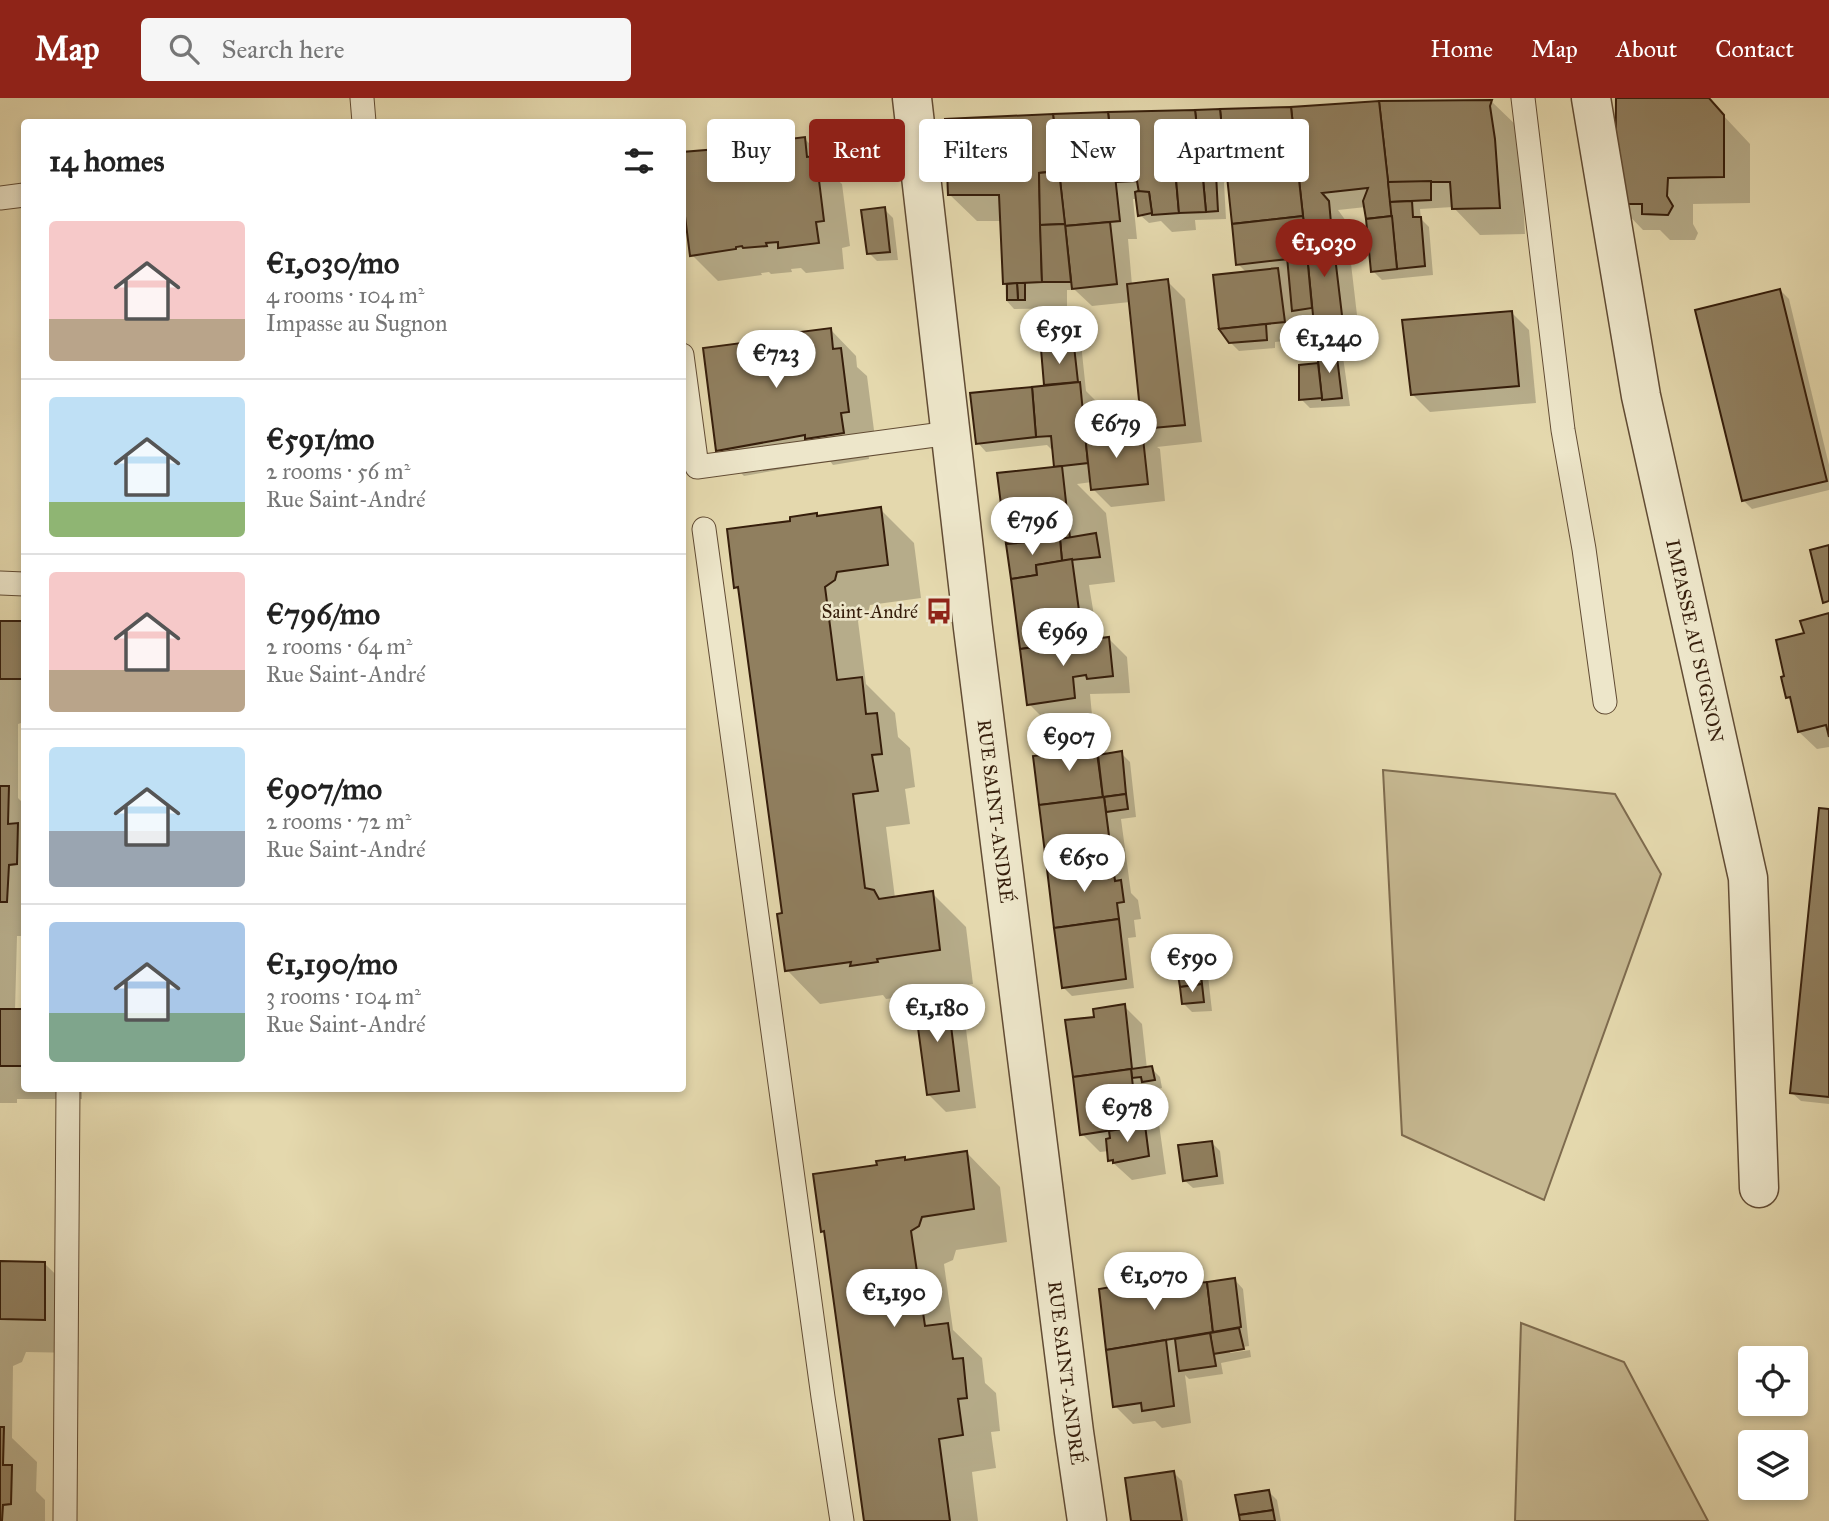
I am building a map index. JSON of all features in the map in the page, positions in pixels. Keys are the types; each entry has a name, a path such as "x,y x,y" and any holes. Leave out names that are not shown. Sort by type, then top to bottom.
{"street":[{"name":"RUE SAINT-ANDRÉ","path":"912,98 950,433 1047,1224 1087,1521"},
{"name":"IMPASSE AU SUGNON","path":"1591,98 1641,396 1748,878 1759,1188"}],"lane":[{"path":"362,98 364,119"},
{"path":"1523,98 1563,430 1584,550 1605,702"},
{"path":"0,198 21,195"},
{"path":"686,385 697,467 950,433"},
{"path":"705,529 842,1521"},
{"path":"0,583 21,584"},
{"path":"65,1521 68,1092"}],"shaded area":[{"path":"1383,770 1615,794 1661,874 1544,1200 1402,1135"},
{"path":"1521,1323 1624,1362 1708,1521 1515,1521"}],"building":[{"path":"1616,98 1709,98 1724,115 1724,177 1668,178 1667,196 1673,206 1668,215 1642,214 1642,204 1615,204"},
{"path":"1492,100 1490,106 1500,208 1452,209 1450,182 1388,182 1379,101"},
{"path":"1379,101 1392,216 1366,219 1363,201 1368,188 1322,193 1329,201 1331,223 1304,225 1299,182 1309,182 1309,119 1292,119 1291,107"},
{"path":"1291,107 1292,119 1221,119 1220,109"},
{"path":"1220,109 1221,119 1196,119 1195,110"},
{"path":"1195,110 1196,119 1154,119 1154,182 1176,182 1179,213 1152,215 1149,192 1139,193 1137,182 1140,182 1140,119 1109,119 1108,112"},
{"path":"1108,112 1109,119 1054,119 1053,114"},
{"path":"1053,114 1054,119 1046,119 1046,172 1039,173 1042,282 1003,284 999,195 948,195 947,182 1032,182 1032,119 945,119"},
{"path":"805,137 809,157 809,182 819,182 824,221 816,222 819,243 778,248 778,242 766,243 767,246 742,246 690,256 686,224 686,152 707,150 707,182 795,182 795,138"},
{"path":"1046,172 1046,182 1060,182 1065,224 1040,225 1039,173"},
{"path":"1431,181 1431,200 1390,202 1388,182"},
{"path":"1060,182 1116,182 1120,221 1065,226"},
{"path":"1176,182 1203,182 1206,212 1179,213"},
{"path":"1203,182 1216,182 1218,211 1206,212"},
{"path":"1228,182 1299,182 1303,216 1232,224"},
{"path":"1135,192 1149,192 1152,213 1138,216"},
{"path":"1412,201 1413,217 1421,217 1425,266 1397,269 1390,202"},
{"path":"885,207 890,252 867,254 861,210"},
{"path":"1303,216 1305,233 1285,235 1288,259 1236,265 1232,224"},
{"path":"1392,216 1397,269 1371,272 1366,219"},
{"path":"1110,222 1117,284 1072,289 1065,226"},
{"path":"1331,223 1344,332 1315,335 1304,225"},
{"path":"1065,224 1071,282 1042,282 1040,225"},
{"path":"1305,233 1312,308 1292,311 1285,235"},
{"path":"1278,268 1285,322 1219,329 1213,275"},
{"path":"1168,279 1185,425 1142,429 1127,284"},
{"path":"1017,283 1025,283 1025,300 1018,300"},
{"path":"1017,283 1018,300 1007,300 1007,284"},
{"path":"1780,289 1827,481 1742,501 1695,310"},
{"path":"1512,311 1519,386 1411,395 1402,320"},
{"path":"1071,313 1072,329 1039,332 1038,315"},
{"path":"1266,324 1267,340 1229,343 1219,329"},
{"path":"831,328 833,349 841,348 849,412 841,413 844,433 805,439 805,435 716,451 703,348 749,342 750,345 755,345 755,342 779,338 779,342 793,341 792,333"},
{"path":"1072,329 1074,346 1041,349 1039,332"},
{"path":"1344,332 1345,348 1317,351 1315,335"},
{"path":"1074,346 1078,382 1044,385 1041,349"},
{"path":"1336,349 1342,398 1322,400 1317,351"},
{"path":"1318,363 1322,398 1299,400 1299,365"},
{"path":"1080,382 1088,463 1054,467 1051,436 1036,437 1032,387"},
{"path":"1032,387 1036,437 976,444 970,393"},
{"path":"1142,429 1148,484 1091,490 1085,435"},
{"path":"1062,466 1070,538 1006,544 997,473"},
{"path":"881,507 888,565 837,572 835,580 825,587 837,680 862,677 866,714 877,713 882,754 872,755 878,791 853,794 865,888 874,890 879,899 933,891 940,950 877,959 878,962 850,966 851,962 785,971 777,914 782,913 738,587 734,588 727,529 790,521 790,517 817,513 817,516"},
{"path":"1096,533 1100,557 1062,561 1060,539"},
{"path":"1060,539 1062,561 1036,565 1037,575 1011,579 1006,544"},
{"path":"1829,545 1829,601 1823,603 1810,550"},
{"path":"1072,559 1083,640 1020,649 1011,579 1037,575 1036,565"},
{"path":"1829,613 1829,737 1826,725 1798,732 1790,697 1786,698 1776,640 1804,633 1800,621"},
{"path":"0,621 21,621 21,679 0,679"},
{"path":"1109,637 1113,676 1087,679 1086,675 1073,677 1075,698 1027,705 1020,649"},
{"path":"1095,738 1103,797 1039,805 1033,756 1058,753 1057,743"},
{"path":"1122,751 1126,794 1103,797 1098,755"},
{"path":"0,786 9,786 8,824 18,823 17,864 9,865 7,902 0,902"},
{"path":"1126,794 1128,809 1106,812 1104,797"},
{"path":"1104,797 1112,859 1047,869 1039,805"},
{"path":"1819,808 1829,809 1829,1097 1790,1093"},
{"path":"1112,859 1115,881 1121,880 1124,902 1117,903 1119,919 1054,928 1047,869"},
{"path":"1119,919 1126,979 1062,988 1054,928"},
{"path":"1200,966 1202,984 1180,987 1177,969"},
{"path":"1202,984 1204,1002 1182,1004 1180,987"},
{"path":"947,993 959,1091 927,1095 914,998"},
{"path":"1125,1004 1132,1069 1073,1077 1065,1020 1094,1017 1093,1009"},
{"path":"0,1009 21,1009 21,1066 0,1066"},
{"path":"1152,1066 1155,1080 1142,1082 1141,1077 1132,1078 1131,1069"},
{"path":"1131,1069 1135,1105 1142,1104 1145,1125 1080,1135 1073,1077"},
{"path":"1145,1125 1149,1156 1113,1163 1113,1160 1108,1161 1106,1139 1110,1138 1109,1131"},
{"path":"1212,1141 1217,1176 1183,1181 1178,1145"},
{"path":"967,1151 974,1209 922,1217 919,1226 911,1231 925,1326 948,1323 953,1359 963,1358 967,1398 958,1399 963,1435 939,1439 950,1521 864,1521 824,1231 821,1232 813,1174 877,1165 876,1161 905,1157 905,1160"},
{"path":"0,1261 45,1262 45,1320 0,1319"},
{"path":"1175,1276 1176,1285 1207,1282 1213,1332 1106,1350 1099,1289"},
{"path":"1235,1278 1241,1327 1213,1332 1207,1282"},
{"path":"1239,1328 1244,1349 1213,1354 1210,1333"},
{"path":"1210,1333 1216,1366 1179,1371 1175,1339"},
{"path":"1166,1340 1174,1406 1142,1411 1141,1403 1113,1407 1106,1350"},
{"path":"0,1427 4,1427 3,1465 12,1465 11,1504 3,1505 2,1521 0,1521"},
{"path":"1174,1471 1182,1521 1131,1521 1125,1478"},
{"path":"1269,1490 1273,1510 1239,1515 1235,1495"},
{"path":"1273,1510 1275,1521 1240,1521 1239,1515"}],"place":[{"name":"Saint-André","path":"939,611"}]}
